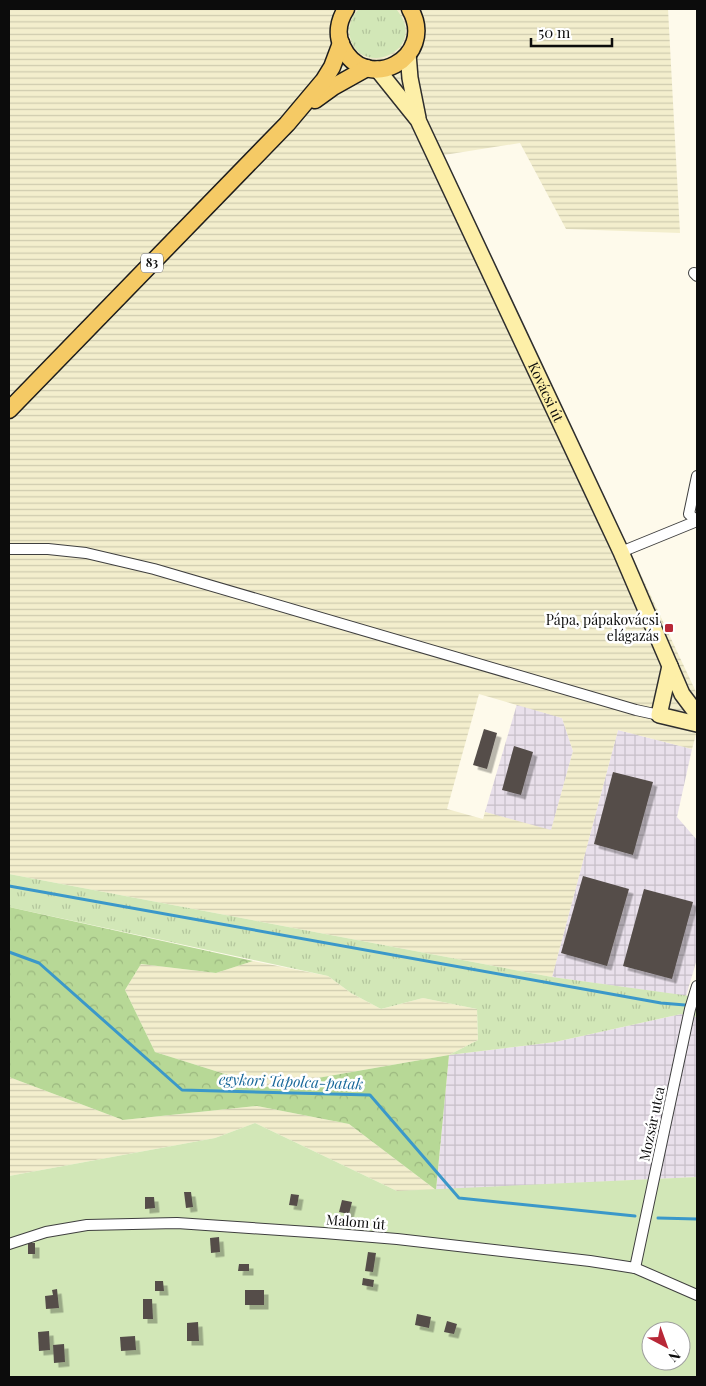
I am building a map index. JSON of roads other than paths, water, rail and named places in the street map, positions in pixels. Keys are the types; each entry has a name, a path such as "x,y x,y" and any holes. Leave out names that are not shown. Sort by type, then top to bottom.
{"main road":[{"name":"83","path":"9,410 286,124 324,80 332,67 341,43 339,26 345,9"},
{"path":"408,54 415,42 415,13"},
{"path":"341,43 350,59 372,69"},
{"name":"83","path":"286,124 333,86 372,69 394,66 408,54"}],"street":[{"name":"Kovácsi út","path":"408,54 410,78 418,120 621,552 682,694 697,714"},
{"name":"Kovácsi út","path":"372,69 418,120"},
{"path":"621,552 697,521 689,514 697,476"},
{"path":"9,549 48,549 86,553 154,569 636,710 697,724"},
{"path":"665,716 670,666"},
{"path":"665,716 679,709 682,694"},
{"name":"Mozsár utca","path":"635,1268 697,986"},
{"name":"Malom út","path":"9,1244 46,1232 87,1225 177,1222 397,1239 581,1260 635,1268 697,1295"}],"waterway":[{"path":"9,886 661,1003 697,1006"},
{"name":"egykori Tapolca-patak","path":"9,952 39,963 182,1090 370,1095 459,1198 635,1216"},
{"name":"egykori Tapolca-patak","path":"658,1218 697,1219"}],"place":[{"name":"Pápa, pápakovácsi elágazás","path":"669,628"}]}
